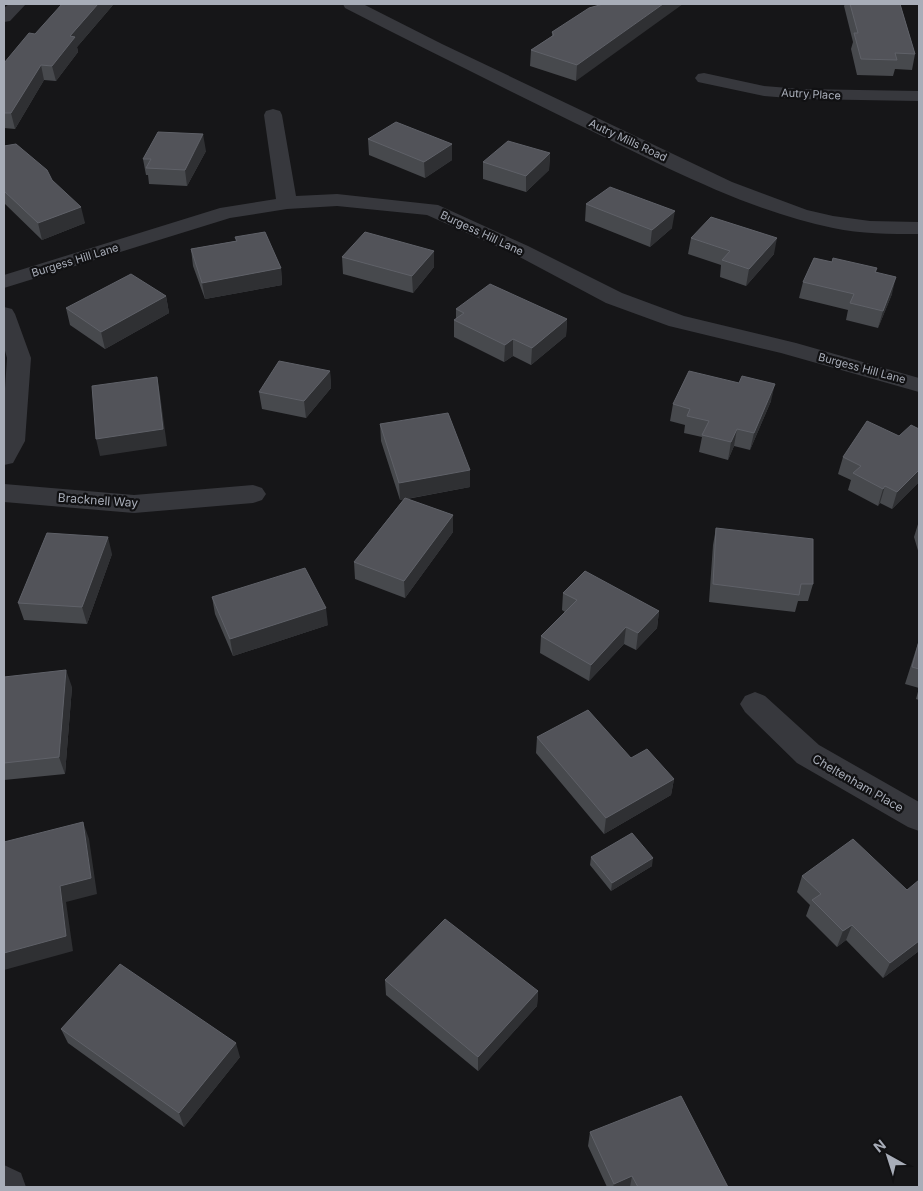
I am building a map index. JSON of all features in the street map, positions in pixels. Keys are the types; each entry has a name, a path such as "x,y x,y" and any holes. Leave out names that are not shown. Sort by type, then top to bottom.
{"street":[{"path":"4,18 18,4"},
{"name":"Autry Mills Road","path":"351,4 445,52 725,186 800,214 833,222 870,227 919,228"},
{"name":"Autry Place","path":"704,78 764,90 801,94 919,96"},
{"path":"273,116 287,203"},
{"name":"Burgess Hill Lane","path":"4,282 227,212 287,203 337,200 431,209 521,250 614,298 677,321 798,351 919,385"},
{"path":"4,314 19,358 13,441 4,457"},
{"name":"Bracknell Way","path":"4,492 134,504 253,494"},
{"name":"Cheltenham Place","path":"755,704 808,754 919,818"},
{"path":"4,1184 7,1187"}],"building":[{"path":"62,4 98,4 70,36 75,37 52,66 41,65 11,113 4,113 4,63 29,33 35,34"},
{"path":"603,4 663,4 577,65 531,50 554,35 552,32 589,8"},
{"path":"850,4 900,4 915,54 895,53 897,60 861,59 854,33 858,33"},
{"path":"396,122 452,144 424,162 368,139"},
{"path":"158,132 203,134 185,170 146,168 151,159 143,159"},
{"path":"508,141 550,153 526,176 483,162"},
{"path":"16,144 47,170 52,180 81,207 38,223 4,191 4,146"},
{"path":"610,187 675,211 652,230 586,204"},
{"path":"711,217 777,238 749,269 722,260 730,251 691,238"},
{"path":"265,232 281,268 202,283 191,249 237,241 235,237"},
{"path":"365,232 434,251 412,276 342,257"},
{"path":"814,258 832,262 833,258 877,268 875,272 896,277 883,311 850,303 854,294 803,282"},
{"path":"131,274 166,296 101,332 66,308"},
{"path":"490,284 567,319 532,348 513,339 505,345 454,320 464,313 456,309"},
{"path":"279,361 330,371 304,401 259,392"},
{"path":"689,371 739,383 742,376 775,384 754,433 737,429 731,442 702,435 709,421 687,416 690,409 673,404"},
{"path":"157,377 163,429 96,439 92,386"},
{"path":"448,413 470,470 399,483 380,424"},
{"path":"867,421 899,436 911,425 919,429 919,470 897,492 885,486 883,489 853,473 861,466 843,457"},
{"path":"405,498 453,515 404,581 354,562"},
{"path":"716,528 813,539 813,584 801,584 799,595 713,584"},
{"path":"47,533 108,537 82,607 18,603"},
{"path":"305,568 326,608 230,639 212,597"},
{"path":"585,571 659,611 638,633 626,627 591,665 541,636 577,600 563,593"},
{"path":"919,641 919,669 912,667"},
{"path":"66,670 59,757 4,763 4,677"},
{"path":"588,710 631,758 647,749 674,779 606,818 537,737"},
{"path":"83,822 91,878 60,886 66,936 4,953 4,842"},
{"path":"632,833 653,858 612,883 591,857"},
{"path":"853,839 907,890 919,880 919,941 890,963 852,925 843,931 812,900 821,894 802,876"},
{"path":"445,919 538,991 478,1057 385,980"},
{"path":"120,964 236,1043 179,1113 61,1029"},
{"path":"681,1096 728,1187 638,1187 632,1176 614,1184 590,1132"}]}
